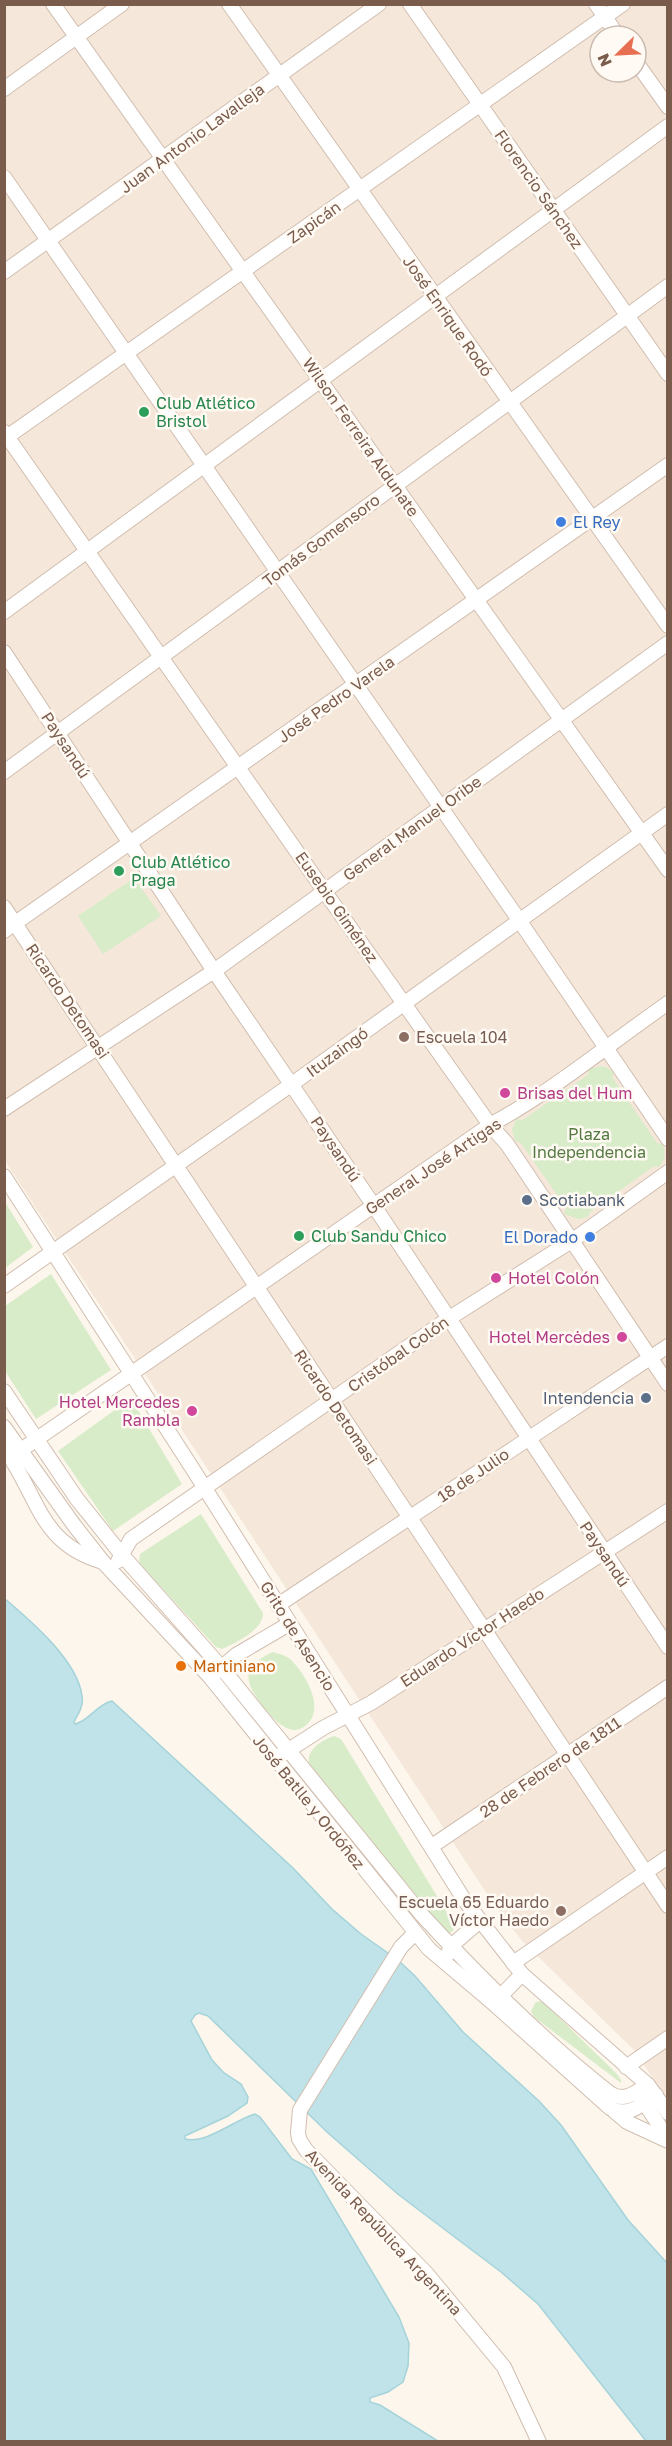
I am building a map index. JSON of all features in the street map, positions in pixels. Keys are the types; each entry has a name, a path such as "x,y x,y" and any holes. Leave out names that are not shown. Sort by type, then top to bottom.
{"street":[{"name":"Wilson Ferreira Aldunate","path":"53,4 668,870"},
{"path":"4,89 122,4"},
{"name":"José Enrique Rodó","path":"230,4 668,626"},
{"name":"Juan Antonio Lavalleja","path":"4,272 379,4"},
{"name":"Florencio Sánchez","path":"410,4 668,374"},
{"path":"596,4 609,24"},
{"name":"Zapicán","path":"6,436 127,354 623,4"},
{"path":"648,79 668,107"},
{"path":"4,612 668,126"},
{"path":"4,177 606,1046 668,1139"},
{"name":"Tomás Gomensoro","path":"4,772 668,286"},
{"name":"Eusebio Giménez","path":"6,436 325,892 490,1125 507,1144 668,1384"},
{"name":"José Pedro Varela","path":"10,927 668,465"},
{"name":"General Manuel Oribe","path":"4,1109 214,971 668,643"},
{"name":"Paysandú","path":"4,652 214,971 374,1206 668,1647"},
{"name":"Ituzaingó","path":"4,1286 292,1084 668,814"},
{"name":"Ricardo Detomasi","path":"4,907 10,927 99,1047 668,1906"},
{"name":"General José Artigas","path":"21,1450 490,1125 511,1114 585,1063 668,1003"},
{"path":"585,1063 599,1060 617,1064"},
{"path":"507,1144 505,1129 511,1114"},
{"name":"Cristóbal Colón","path":"131,1539 448,1319 573,1240 667,1171"},
{"name":"Grito de Asencio","path":"4,1176 480,1921 518,1968 626,2067 646,2093 668,2113"},
{"path":"558,1220 577,1225 595,1222"},
{"name":"18 de Julio","path":"278,1605 668,1346"},
{"path":"4,1391 77,1499 111,1542 221,1667 422,1915 497,2000 618,2098 646,2093"},
{"name":"José Batlle y Ordóñez","path":"4,1427 74,1526 102,1560 210,1677 415,1933 444,1962 497,2000 627,2122 668,2140"},
{"path":"4,1448 20,1473 44,1522 68,1546 85,1557 116,1563 131,1539"},
{"name":"Eduardo Víctor Haedo","path":"275,1760 323,1728 371,1702 668,1511"},
{"path":"102,1560 100,1544 131,1539"},
{"path":"210,1677 236,1655 289,1624"},
{"name":"28 de Febrero de 1811","path":"432,1846 668,1687"},
{"path":"497,2000 518,1968 644,1872 668,1857"},
{"path":"444,1962 451,1946 480,1921"},
{"name":"Avenida República Argentina","path":"415,1933 401,1947 300,2110 299,2139 306,2150 427,2274 504,2367 539,2442"},
{"path":"626,2067 668,2038"},
{"path":"610,2108 626,2113 646,2093"},
{"name":"Grito de Asencio","path":"646,2093 668,2140"}],"shaded area":[{"path":"4,5 667,5 667,2100 634,2050 522,1941 495,1906 5,1161"}],"green space":[{"path":"134,878 161,916 103,954 78,916"},
{"name":"Plaza Independencia","path":"601,1066 614,1073 612,1077 657,1143 663,1144 664,1156 659,1167 654,1166 590,1212 588,1217 578,1219 564,1214 566,1208 521,1143 515,1141 512,1129 517,1118 521,1121 588,1075 589,1069"},
{"path":"5,1202 33,1247 4,1268"},
{"path":"51,1274 111,1370 36,1419 5,1371 5,1306"},
{"path":"130,1399 182,1484 113,1531 58,1451"},
{"path":"201,1514 263,1613 259,1625 254,1630 222,1649 216,1647 139,1563 140,1554"},
{"path":"273,1652 290,1659 306,1680 313,1697 313,1714 310,1721 297,1730 284,1726 272,1717 251,1688 249,1674 251,1668 263,1657"},
{"path":"334,1736 341,1739 454,1924 453,1931 448,1934 309,1763 312,1750"},
{"path":"542,2001 616,2073 621,2083 534,2017 531,2011 536,2002"}],"water":[{"path":"4,1598 51,1642 72,1669 79,1683 82,1700 75,1724 85,1720 102,1705 112,1701 293,1868 332,1909 415,1976 463,2032 539,2101 561,2125 628,2220 667,2263 667,2441 646,2441 538,2304 501,2272 399,2195 328,2133 208,2016 199,2013 191,2021 212,2060 224,2073 241,2084 248,2097 247,2103 228,2116 185,2136 185,2139 193,2140 211,2135 255,2114 260,2117 292,2159 311,2169 399,2317 409,2343 408,2366 403,2382 388,2392 370,2398 370,2402 380,2405 438,2441 5,2441"}],"place":[{"name":"Club Atlético Bristol","path":"144,412"},
{"name":"El Rey","path":"561,522"},
{"name":"Club Atlético Praga","path":"119,871"},
{"name":"Escuela 104","path":"404,1037"},
{"name":"Brisas del Hum","path":"505,1093"},
{"name":"Scotiabank","path":"527,1200"},
{"name":"Club Sandu Chico","path":"299,1236"},
{"name":"El Dorado","path":"590,1237"},
{"name":"Hotel Colón","path":"496,1278"},
{"name":"Hotel Mercėdes","path":"622,1337"},
{"name":"Intendencia","path":"646,1398"},
{"name":"Hotel Mercedes Rambla","path":"192,1411"},
{"name":"Martiniano","path":"181,1666"},
{"name":"Escuela 65 Eduardo Víctor Haedo","path":"561,1911"}]}
